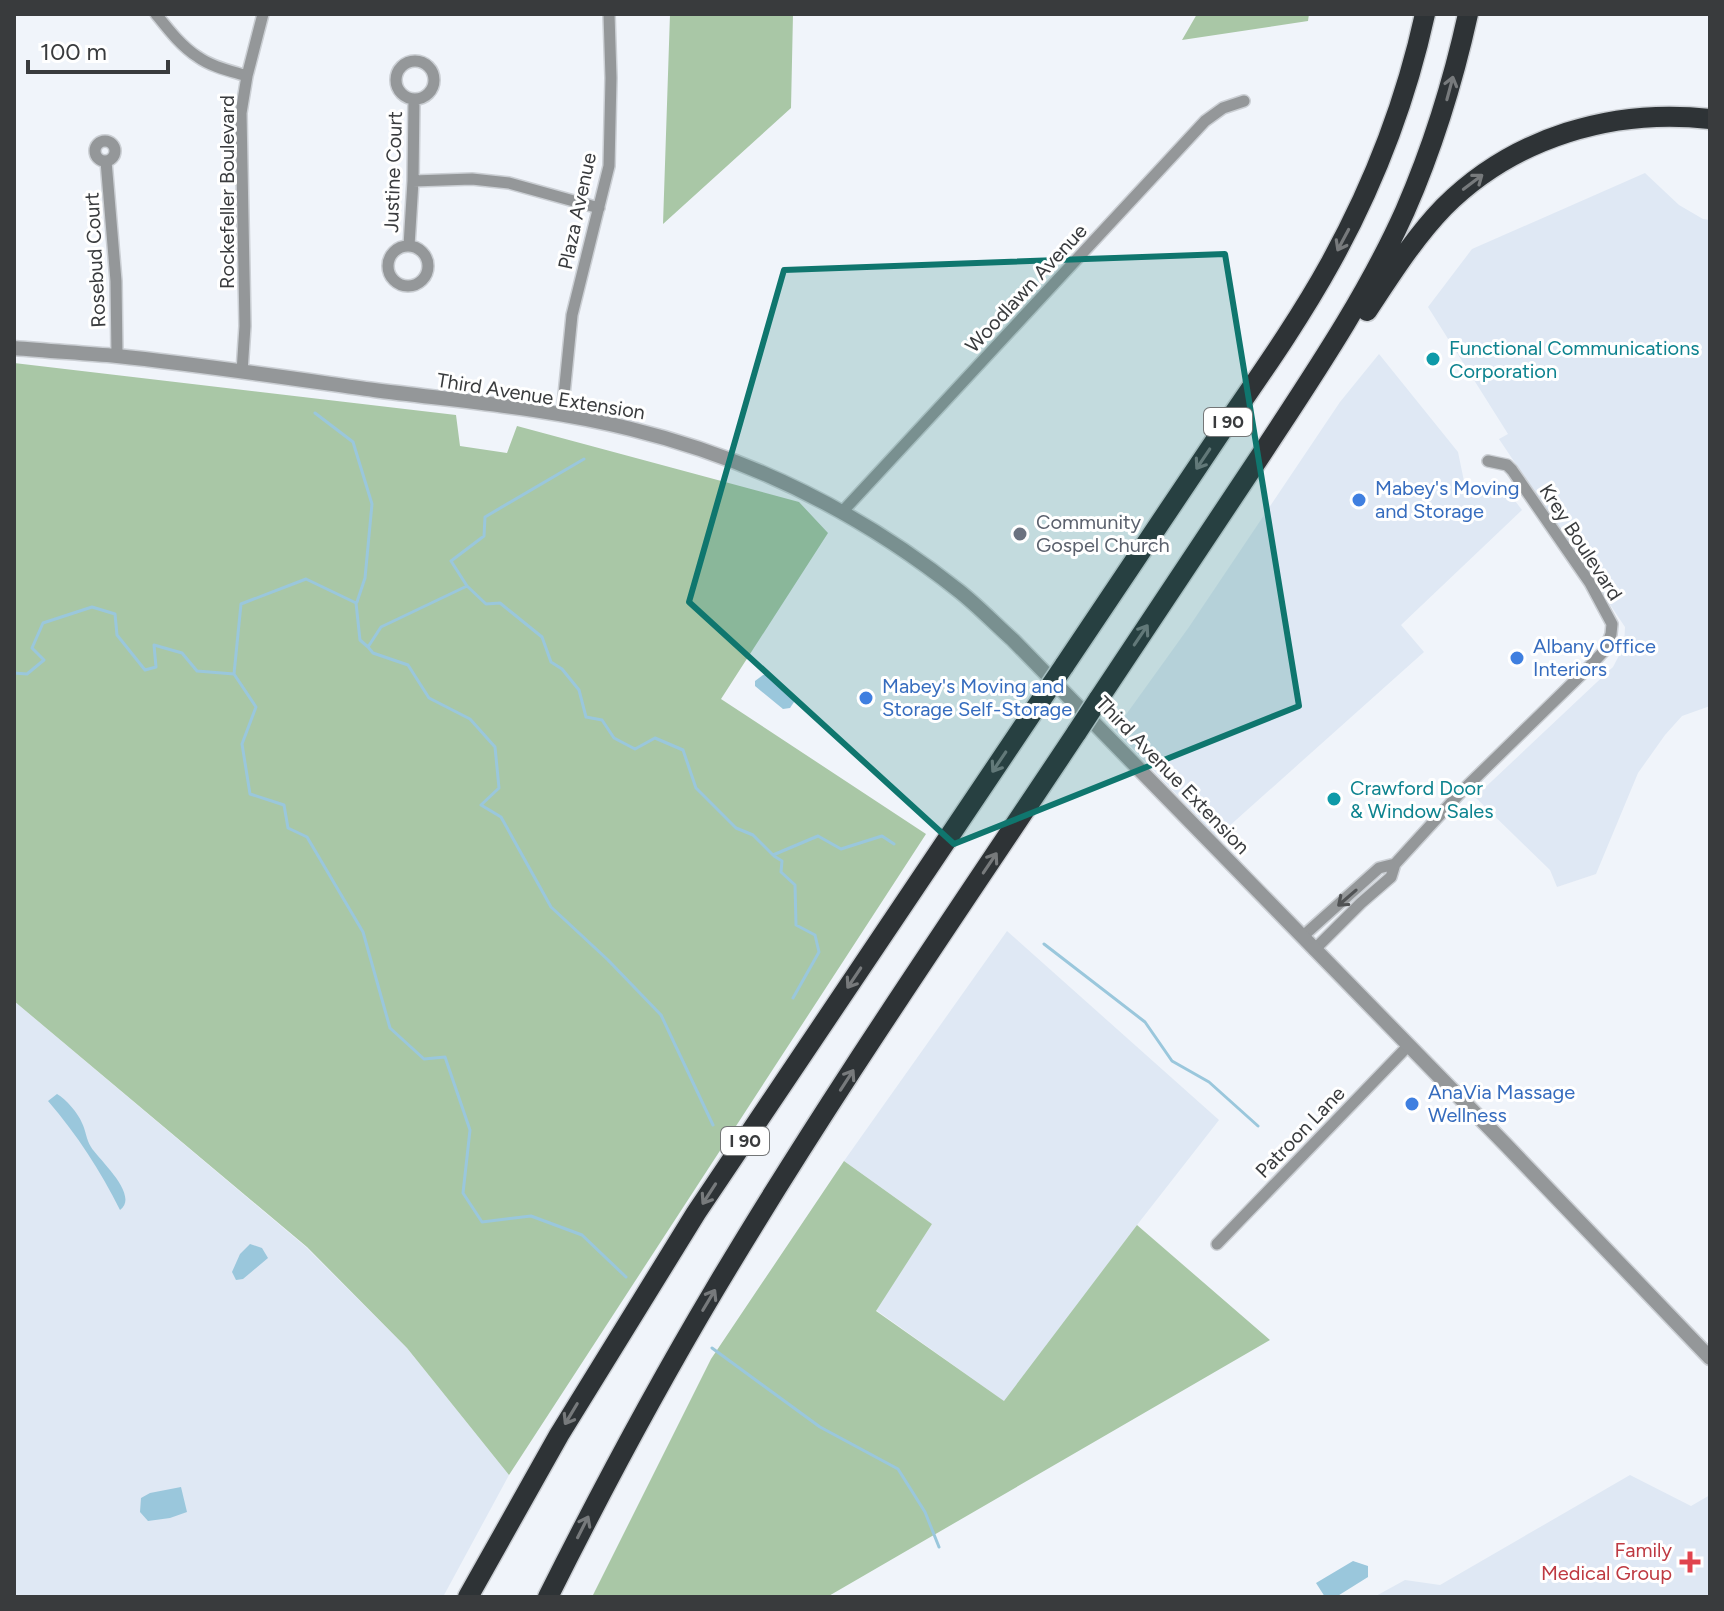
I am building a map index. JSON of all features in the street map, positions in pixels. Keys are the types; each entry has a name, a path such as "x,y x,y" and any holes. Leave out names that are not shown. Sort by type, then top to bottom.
{"highway":[{"name":"I 90","path":"468,1597 552,1446 667,1259 1272,357 1329,265 1382,156 1407,84 1425,14"},
{"name":"I 90","path":"548,1597 639,1422 736,1255 852,1071 1355,307 1404,214 1426,161 1444,107 1468,14"},
{"path":"1267,445 1313,391 1418,237 1455,197 1485,173 1546,140 1599,123 1653,116 1710,119"}],"street":[{"path":"156,14 198,57 247,76"},
{"name":"Rockefeller Boulevard","path":"242,372 245,326 241,113 263,14"},
{"name":"Plaza Avenue","path":"562,415 572,315 609,166 609,14"},
{"name":"Justine Court","path":"409,246 414,99"},
{"name":"Woodlawn Avenue","path":"843,511 1205,121 1223,108 1244,101"},
{"name":"Rosebud Court","path":"106,161 116,281 117,356"},
{"path":"413,181 472,179 509,183 599,208"},
{"name":"Third Avenue Extension","path":"14,348 117,356 562,415 673,440 769,475 843,511 929,568 1004,632 1409,1045 1710,1358"},
{"name":"Krey Boulevard","path":"1314,950 1391,877 1395,864 1461,792 1605,650 1611,634 1612,624 1608,614 1590,583 1512,470 1507,465 1488,461"},
{"name":"Krey Boulevard","path":"1302,937 1379,868 1395,864"},
{"name":"Patroon Lane","path":"1217,1244 1409,1045"}],"highlighted area":[{"path":"1225,254 1299,706 954,844 689,602 784,270"}],"shaded area":[{"path":"1645,173 1679,205 1710,220 1710,706 1682,716 1638,773 1596,874 1557,887 1550,870 1475,797 1613,667 1624,646 1625,627 1499,439 1508,434 1428,307 1472,249"},
{"name":"Mabey's Moving and Storage","path":"1379,354 1458,452 1465,486 1509,493 1522,510 1401,625 1424,652 1217,837 1115,730 1189,627 1340,402"},
{"path":"1007,931 1219,1120 1005,1402 876,1310 932,1224 844,1161"},
{"path":"14,1001 306,1247 407,1348 509,1475 443,1597 14,1597"},
{"path":"1630,1475 1691,1506 1710,1495 1710,1597 1374,1597 1405,1580 1440,1585"}],"green space":[{"path":"670,14 793,14 791,108 663,224"},
{"path":"1197,14 1309,14 1308,21 1182,40"},
{"path":"14,363 456,415 460,446 507,453 517,426 799,502 828,533 721,699 926,834 509,1475 407,1348 307,1247 14,1001"},
{"path":"844,1161 932,1224 876,1311 1004,1401 1137,1225 1270,1340 827,1597 592,1597 711,1359"}],"water":[{"path":"768,675 792,694 794,702 790,708 783,709 755,686 755,681"},
{"path":"57,1094 78,1115 91,1147 122,1187 125,1204 120,1210 88,1154 48,1101"},
{"path":"250,1244 262,1248 268,1258 243,1279 236,1280 232,1272 240,1254"},
{"path":"181,1487 187,1512 148,1521 140,1512 141,1498 150,1493"},
{"path":"1353,1561 1368,1566 1368,1577 1336,1597 1325,1597 1316,1583"}],"waterway":[{"path":"315,413 353,442 372,504 365,578 357,602"},
{"path":"467,586 451,561 484,536 485,517 584,459"},
{"path":"14,673 27,674 44,660 32,648 43,623 92,607 115,614 117,635 145,670 156,667 154,645 182,653 197,671 234,674 241,604 306,579 356,603 360,640 368,647 381,627 467,586 486,604 500,603 542,637 551,662 562,669 579,690 586,717 602,720 614,738 635,749 655,738 683,750 696,788 736,828 753,835 773,855 818,836 841,849 882,836 894,844"},
{"path":"368,647 373,653 408,665 429,698 470,719 495,747 499,788 481,805 501,817 551,907 661,1015 713,1125"},
{"path":"234,674 256,707 242,744 250,794 284,805 288,828 307,837 363,932 390,1028 424,1059 445,1057 470,1130 463,1193 482,1222 531,1216 582,1235 626,1277"},
{"path":"774,856 782,861 781,872 795,885 796,925 815,935 819,952 793,998"},
{"path":"1044,944 1145,1022 1172,1061 1209,1082 1258,1126"},
{"path":"712,1348 820,1427 898,1469 925,1512 939,1547"}],"place":[{"name":"Functional Communications Corporation","path":"1433,359"},
{"name":"Mabey's Moving and Storage","path":"1359,500"},
{"name":"Community Gospel Church","path":"1020,534"},
{"name":"Albany Office Interiors","path":"1517,658"},
{"name":"Mabey's Moving and Storage Self-Storage","path":"866,698"},
{"name":"Crawford Door & Window Sales","path":"1334,799"},
{"name":"AnaVia Massage Wellness","path":"1412,1104"},
{"name":"Family Medical Group","path":"1690,1562"}]}
